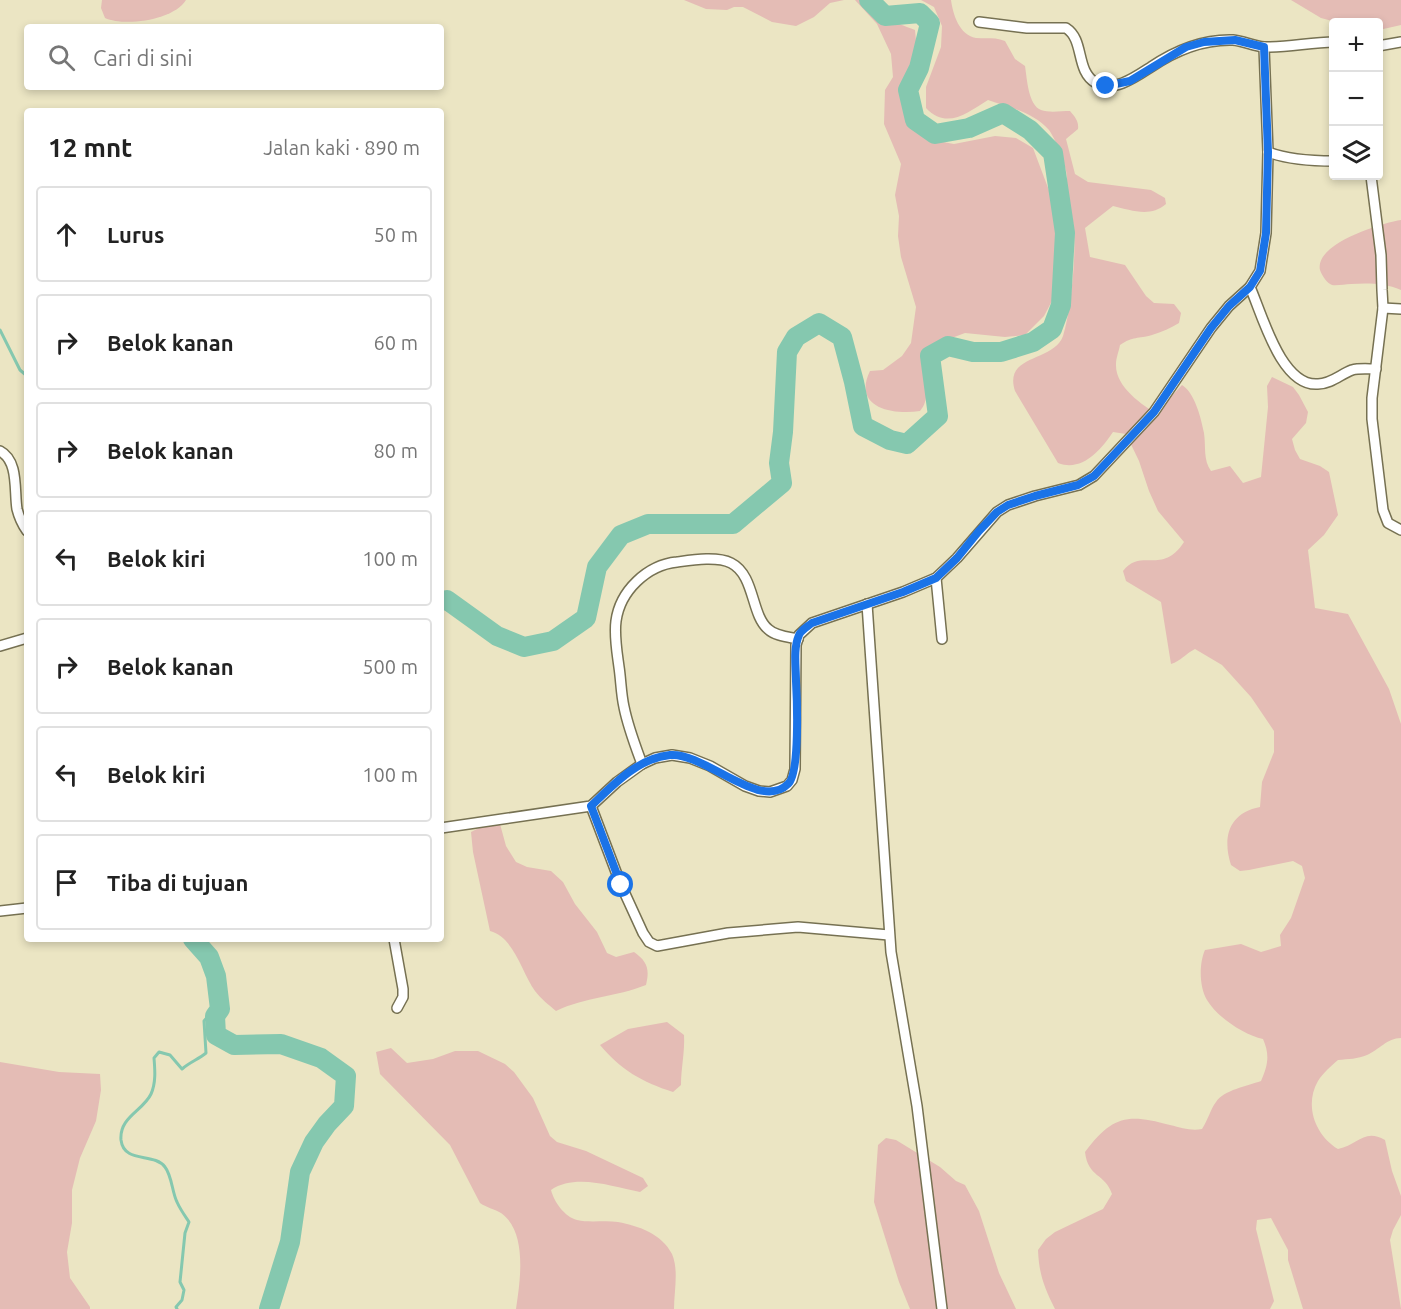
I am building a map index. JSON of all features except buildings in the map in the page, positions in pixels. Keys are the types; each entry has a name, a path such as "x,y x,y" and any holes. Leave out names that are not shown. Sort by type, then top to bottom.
{"street":[{"path":"979,22 1027,28 1066,28 1076,39 1080,60 1090,78 1097,84 1106,86 1130,81 1186,47 1204,42 1235,40 1264,47 1329,42"},
{"path":"1383,45 1401,42"},
{"path":"444,828 591,806 617,782 642,764 655,758 672,755 690,758 710,766 745,786 759,791 770,792 787,786 792,780 795,769 797,698 795,654 798,639 804,629 812,623 903,592 936,578 957,558 997,512 1008,505 1035,496 1078,485 1094,476 1154,412 1211,328 1229,306 1250,287 1260,271 1264,252 1268,152 1264,47"},
{"path":"1268,152 1303,160 1329,161"},
{"path":"1372,180 1381,255 1383,308 1372,398 1372,419 1383,510 1388,523 1401,530"},
{"path":"1250,287 1275,346 1296,378 1307,383 1318,384 1354,370 1376,369"},
{"path":"1383,308 1401,309"},
{"path":"0,451 9,458 12,465 17,508 24,526"},
{"path":"642,764 624,707 616,620 634,584 643,575 664,563 721,560 732,563 744,576 766,627 776,634 798,639"},
{"path":"936,578 942,639"},
{"path":"867,604 889,935 916,1106 942,1309"},
{"path":"0,646 24,639"},
{"path":"591,806 621,885 643,933 649,942 657,946 728,933 798,927 889,935"},
{"path":"0,911 24,908"},
{"path":"395,942 403,989 403,997 397,1008"}],"shaded area":[{"path":"102,0 186,0 171,13 160,17 124,22 105,18 101,8"},
{"path":"684,0 844,0 830,3 814,17 796,26 772,22 743,7 727,10 706,9"},
{"path":"855,0 865,0 881,15 915,30 917,51 906,79 905,89 907,118 911,127 920,133 954,144 995,136 1016,138 1033,148 1056,209 1060,258 1059,279 1053,299 1044,316 1025,335 1005,337 965,333 933,345 921,361 926,400 920,411 888,410 871,401 866,393 870,371 883,370 902,356 911,343 916,307 901,257 898,236 899,216 895,195 901,164 884,124 885,90 893,77 891,54 877,24"},
{"path":"921,0 951,0 955,17 965,33 976,38 1005,41 1015,59 1025,66 1029,91 1037,107 1048,111 1070,111 1078,126 1078,129 1066,139 1075,174 1088,182 1151,190 1165,198 1166,204 1154,211 1133,211 1113,206 1085,228 1090,257 1125,265 1146,296 1154,303 1174,304 1181,313 1179,323 1173,327 1132,339 1120,345 1116,362 1117,372 1125,388 1159,415 1167,401 1182,385 1187,389 1199,413 1208,467 1211,471 1230,466 1243,483 1261,477 1268,407 1267,386 1272,377 1293,387 1308,412 1306,423 1292,439 1295,450 1300,459 1329,472 1338,515 1324,535 1308,550 1315,608 1348,614 1389,689 1401,724 1401,1038 1391,1040 1364,1056 1338,1060 1318,1081 1314,1090 1312,1109 1314,1119 1323,1136 1338,1149 1366,1137 1372,1136 1385,1140 1401,1196 1401,1215 1390,1240 1401,1309 1303,1309 1288,1260 1288,1250 1271,1218 1257,1220 1256,1229 1274,1301 1270,1309 1055,1309 1045,1287 1038,1250 1055,1232 1103,1209 1112,1194 1105,1182 1090,1167 1085,1152 1104,1131 1112,1124 1131,1119 1155,1121 1186,1129 1202,1129 1214,1105 1224,1094 1261,1081 1267,1060 1267,1050 1263,1039 1248,1034 1232,1024 1211,1006 1202,989 1202,961 1205,950 1241,944 1261,952 1281,946 1280,935 1291,918 1305,878 1302,866 1293,861 1240,871 1231,865 1227,845 1230,828 1241,815 1260,807 1262,782 1274,752 1274,731 1251,697 1222,665 1195,649 1171,664 1161,602 1126,581 1123,571 1130,564 1137,561 1168,558 1184,542 1158,511 1126,434 1113,432 1096,453 1083,462 1075,465 1058,463 1015,391 1013,379 1016,370 1058,344 1066,325 1072,284 1074,242 1073,221 1066,188 1066,172 1049,130 1036,119 1021,111 988,100 965,114 949,119 934,115 926,108 926,87 941,47 942,26 934,7"},
{"path":"1291,0 1401,0 1401,25 1383,29 1383,18 1329,18 1329,20 1321,18"},
{"path":"1401,220 1401,290 1376,284 1332,285 1328,283 1320,270 1321,261 1327,252 1351,236 1379,225"},
{"path":"489,823 500,824 506,846 516,862 527,867 551,871 563,882 575,904 597,932 607,953 616,957 634,952 642,959 648,974 646,985 556,1011 539,996 530,984 517,956 505,940 490,931 473,852 471,832"},
{"path":"667,1022 684,1035 681,1085 673,1092 633,1074 600,1045 628,1029"},
{"path":"391,1048 407,1063 433,1059 455,1051 478,1051 505,1064 514,1072 533,1098 550,1136 557,1142 586,1151 643,1178 648,1186 640,1192 583,1182 572,1182 551,1190 568,1216 582,1221 613,1221 626,1224 649,1232 662,1241 668,1247 674,1260 676,1281 674,1309 516,1309 520,1258 519,1245 510,1221 501,1213 480,1203 450,1145 380,1074 376,1052"},
{"path":"0,1062 59,1072 100,1074 101,1090 96,1121 80,1158 72,1190 72,1223 67,1252 70,1278 90,1309 0,1309"},
{"path":"886,1138 896,1140 965,1185 979,1211 999,1273 1016,1309 910,1309 899,1282 874,1202 878,1145"}],"waterway":[{"path":"444,600 447,600 497,636 524,647 553,641 586,618 597,567 621,535 648,524 733,524 782,483 779,463 787,352 796,337 819,323 842,337 863,426 890,440 907,444 938,416 930,356 948,346 973,352 1001,352 1033,342 1052,329 1061,305 1065,233 1053,153 1030,130 1003,113 969,128 935,134 915,120 908,90 919,68 930,23 920,13 885,16 869,0"},
{"path":"0,330 20,370 24,373"},
{"path":"196,942 209,957 216,976 220,1009 215,1016 216,1035 234,1045 281,1044 321,1058 346,1076 344,1106 314,1142 300,1172 290,1242 269,1309"},
{"path":"177,1309 184,1290 180,1282 185,1233 189,1222 177,1202 165,1167 154,1160 128,1152 123,1147 121,1132 153,1090 154,1058 159,1052 170,1055 182,1069 206,1053 204,1021 210,1014 220,1009"}],"route":[{"path":"621,885 591,806 617,782 642,764 655,758 672,755 690,758 710,766 745,786 759,791 770,792 787,786 792,780 795,769 797,698 795,654 799,635 804,629 812,623 903,592 936,578 957,558 997,512 1008,505 1078,485 1094,476 1154,412 1211,328 1229,306 1250,287 1260,271 1266,233 1268,152 1264,47 1235,40 1204,42 1186,47 1130,81 1106,86"}]}
